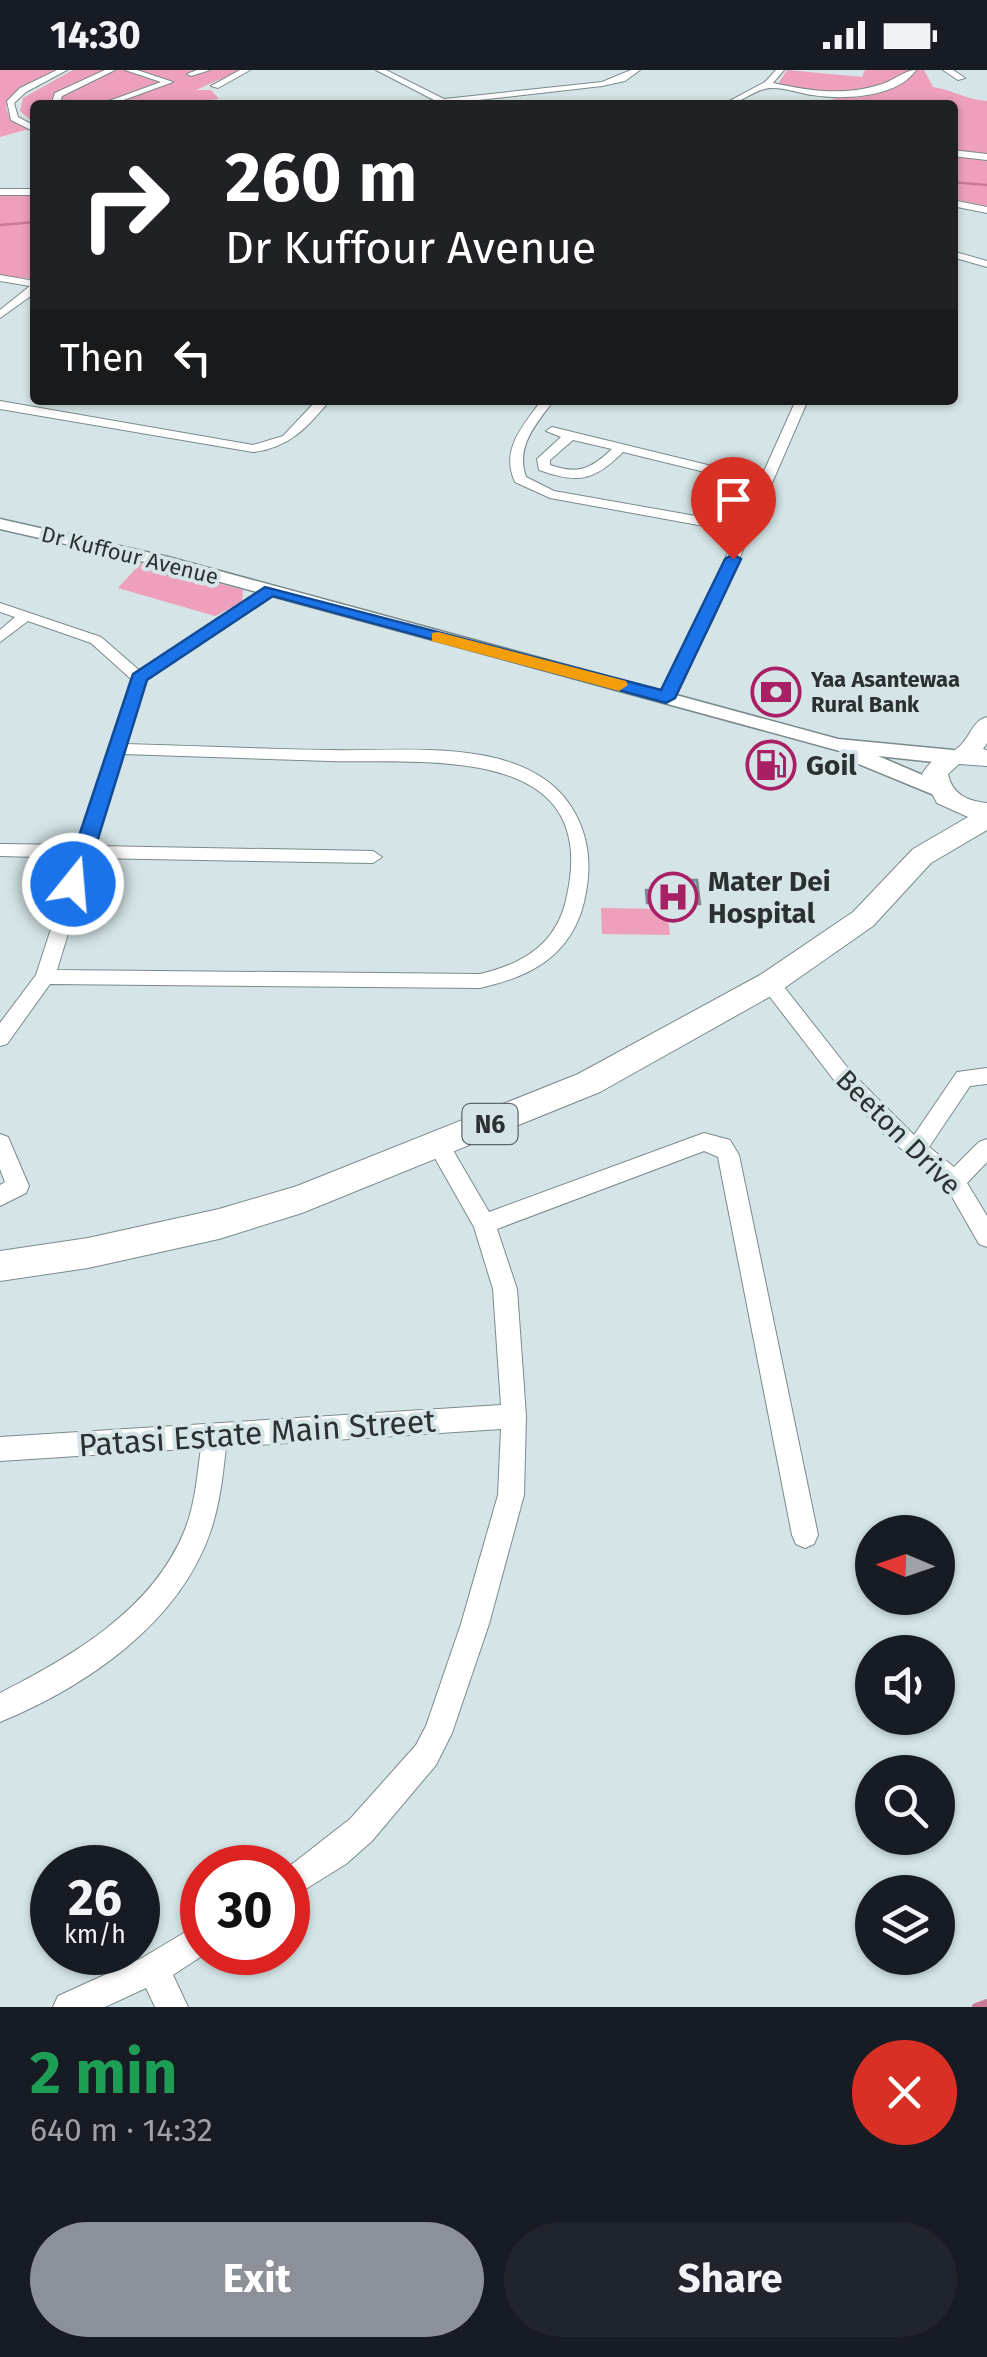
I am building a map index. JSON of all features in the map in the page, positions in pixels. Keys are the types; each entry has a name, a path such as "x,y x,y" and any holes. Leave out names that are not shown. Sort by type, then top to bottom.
{"highway":[{"name":"N6","path":"929,852 941,792 935,774 944,761 969,757 987,725"},
{"name":"N6","path":"941,792 967,809 987,815"},
{"name":"N6","path":"0,1266 88,1253 219,1224 354,1181 589,1084 770,982 863,919 929,852 987,815"},
{"path":"929,852 987,830"}],"main road":[{"name":"Dr Kuffour Avenue","path":"0,524 162,561 838,746"},
{"path":"838,746 969,757"},
{"path":"838,746 941,792"}],"street":[{"path":"30,126 14,118 10,103 24,90 63,70"},
{"path":"57,100 58,95 112,70"},
{"path":"117,100 169,82 129,70"},
{"path":"191,74 206,70"},
{"path":"215,86 246,70"},
{"path":"383,70 438,100"},
{"path":"460,100 614,82 636,70"},
{"path":"736,100 768,84 780,70"},
{"path":"837,100 892,84 908,77 912,70"},
{"path":"946,70 962,78"},
{"path":"768,84 828,100"},
{"path":"524,93 533,100"},
{"path":"958,154 987,158"},
{"path":"0,192 30,192"},
{"path":"958,204 987,210"},
{"path":"958,256 987,264"},
{"path":"0,278 30,285"},
{"path":"0,316 30,290"},
{"path":"0,405 236,448 261,449 282,445 319,405"},
{"path":"545,405 518,444 515,461 520,478 550,494 746,529"},
{"path":"666,698 800,405"},
{"path":"552,432 766,483"},
{"path":"570,436 543,459 544,467 585,476 596,472 620,448"},
{"path":"0,1038 45,977 139,678 270,591"},
{"path":"0,607 96,640 139,678"},
{"path":"0,638 26,615"},
{"path":"45,977 480,981 520,970 556,947 568,930 582,868 575,820 560,800 532,778 504,767 446,759 117,749"},
{"path":"0,850 374,857"},
{"name":"Beeton Drive","path":"770,982 836,1070 916,1149 955,1181 987,1237"},
{"path":"916,1149 964,1078 987,1076"},
{"path":"484,1224 704,1142 722,1146 728,1155 805,1535"},
{"path":"0,1143 18,1186 0,1196"},
{"path":"310,1870 361,1830 426,1755 438,1733 511,1495 514,1416 505,1290 484,1224 439,1146"},
{"path":"955,1181 987,1148"},
{"name":"Patasi Estate Main Street","path":"0,1450 514,1416"},
{"path":"0,1708 125,1631 154,1606 196,1536 215,1436"},
{"path":"69,2007 140,1975"},
{"path":"156,1975 172,2007"}],"shaded area":[{"path":"0,70 61,70 11,96 6,107 10,119 29,129 0,137"},
{"path":"73,70 241,70 196,90 211,90 219,99 211,100 30,100 30,120 20,111 23,98"},
{"path":"787,70 862,77 865,70 909,70 906,76 847,97 778,84"},
{"path":"916,70 924,70 933,87 987,101 987,206 958,200 958,100 830,100 880,91 905,80"},
{"path":"0,195 30,195 30,279 0,275"},
{"path":"141,563 243,590 242,602 215,616 118,588"},
{"path":"601,908 667,909 670,935 602,934"}],"building":[{"name":"Mater Dei Hospital","path":"682,880 697,880 700,904 647,903 646,890 683,891"}],"waterway":[{"path":"958,183 987,185"},
{"path":"0,225 30,222"},
{"path":"976,2007 987,2003"}],"slow traffic":[{"path":"438,637 619,685"}],"place":[{"name":"Yaa Asantewaa Rural Bank","path":"776,692"},
{"name":"Goil","path":"771,765"},
{"name":"Mater Dei Hospital","path":"673,897"}],"route":[{"path":"73,884 138,691 139,678 270,591 666,698 733,559"}]}
